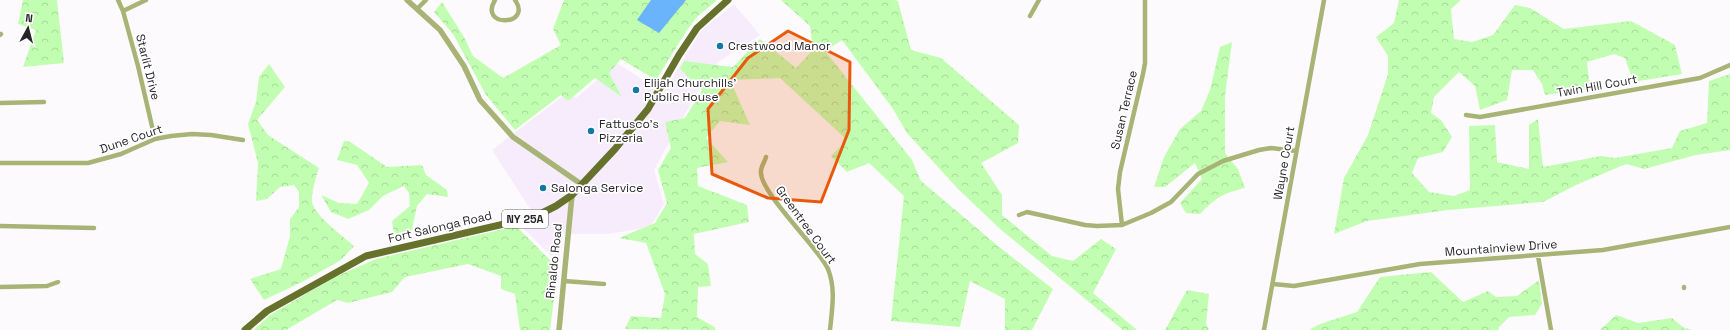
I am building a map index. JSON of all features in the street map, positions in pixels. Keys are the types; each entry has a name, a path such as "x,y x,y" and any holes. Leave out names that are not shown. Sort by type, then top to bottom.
{"main road":[{"name":"Fort Salonga Road","path":"245,330 266,311 366,256 534,217 556,206 572,195 615,149 648,109 679,55 697,28 728,0"}],"street":[{"name":"Starlit Drive","path":"118,0 123,11 155,139"},
{"path":"123,11 146,0"},
{"path":"406,0 440,30 464,66 480,100 513,137 581,184"},
{"path":"417,9 426,0"},
{"path":"495,0 493,4 493,12 497,18 505,21 516,15 518,6 515,0"},
{"path":"1030,16 1039,0"},
{"name":"Susan Terrace","path":"1122,224 1118,189 1120,172 1145,63 1145,0"},
{"name":"Wayne Court","path":"1264,330 1324,0"},
{"name":"Twin Hill Court","path":"1466,115 1480,117 1700,78 1730,65"},
{"path":"0,102 44,102"},
{"name":"Dune Court","path":"0,163 88,163 121,154 155,139 192,134 211,135 243,140"},
{"path":"1019,215 1027,212 1097,226 1122,224 1151,214 1171,202 1198,174 1217,164 1259,150 1271,148 1296,151"},
{"name":"Greentree Court","path":"766,157 760,172 763,182 788,218 818,254 827,267 832,280 833,294 830,330"},
{"name":"Rinaldo Road","path":"559,330 572,195"},
{"path":"0,226 94,228"},
{"name":"Mountainview Drive","path":"1273,284 1294,286 1420,264 1603,250 1730,227"},
{"path":"1538,256 1551,330"},
{"path":"564,281 604,284"},
{"path":"0,287 47,286 58,282"}],"highlighted area":[{"path":"788,31 850,62 849,130 821,202 768,198 712,174 708,109 748,58"}],"shaded area":[{"path":"734,4 760,35 718,62 695,96 654,170 664,204 650,227 608,234 563,234 558,263 522,227 533,221 530,209 492,150 567,93 576,98 617,63 663,93 700,32"}],"green space":[{"path":"23,0 57,0 64,63 23,67 36,30 18,24"},
{"path":"564,0 717,0 697,17 687,30 656,80 621,59 609,73 622,97 595,78 568,101 561,95 515,130 486,95 453,34 434,12 442,2 464,37 473,56 503,78 561,45 553,29"},
{"path":"781,0 898,1 911,50 941,58 1019,125 1018,143 981,163 1002,195 1002,215 1052,256 1073,261 1101,239 1116,249 1093,293 1137,330 1123,330 999,228 958,189 907,133 893,109 842,40 825,51 912,160 921,181 998,246 1053,289 1032,330 1005,330 1005,299 970,281 960,327 891,321 904,196 869,163 847,172 831,156 847,140 780,78 730,80 750,125 720,121 706,138 728,162 697,168 698,186 747,205 749,222 694,234 695,254 708,264 711,286 698,287 697,317 716,328 715,330 625,329 631,316 661,318 665,294 646,243 619,238 655,223 667,203 658,170 671,148 665,122 685,118 702,90 680,69 684,61 733,67 760,39 796,68 813,50 810,26"},
{"path":"1399,0 1461,0 1451,9 1454,39 1472,42 1493,35 1515,5 1530,8 1564,29 1631,21 1675,45 1682,74 1633,82 1625,58 1614,54 1587,62 1590,89 1545,95 1542,84 1533,70 1512,70 1507,100 1480,110 1475,86 1459,72 1434,97 1431,113 1441,120 1452,137 1443,152 1418,158 1412,173 1429,192 1454,196 1470,190 1469,126 1495,125 1497,162 1529,169 1529,125 1538,119 1543,167 1601,156 1615,158 1672,148 1680,131 1707,123 1709,81 1730,74 1730,150 1696,155 1644,169 1626,164 1576,185 1543,202 1448,210 1367,221 1334,234 1344,178 1368,135 1388,74 1388,56 1376,37 1394,23"},
{"path":"1232,42 1225,96 1225,153 1238,169 1245,188 1230,192 1220,197 1200,214 1186,213 1180,203 1202,179 1195,163 1165,187 1154,187 1164,157 1180,129 1201,111 1210,90 1220,47"},
{"path":"269,64 285,87 257,120 268,135 319,168 312,195 314,208 354,246 341,260 302,282 264,300 250,279 281,269 290,236 290,219 299,207 299,192 294,185 280,187 267,199 256,201 258,163 248,124 256,102 259,77"},
{"path":"344,141 349,141 387,167 422,165 426,175 447,190 448,197 427,194 417,206 412,230 394,234 392,221 410,206 409,193 404,186 383,196 369,210 348,219 331,212 321,195 339,203 357,204 369,183 357,165 337,160"},
{"path":"516,226 558,268 550,330 520,330 515,294 501,289 501,276 468,264 405,277 392,292 348,303 337,300 286,330 254,330 270,315 335,277 376,259"},
{"path":"1431,272 1463,302 1488,291 1496,297 1517,296 1539,280 1542,304 1535,315 1509,317 1498,328 1499,330 1309,330 1320,324 1357,312 1380,277"},
{"path":"1187,290 1209,294 1206,324 1209,330 1165,330"},
{"path":"1616,315 1638,323 1672,318 1684,328 1693,330 1600,330"}],"water":[{"path":"651,0 686,0 659,33 637,20"}],"place":[{"name":"Crestwood Manor","path":"720,46"},
{"name":"Elijah Churchills' Public House","path":"636,90"},
{"name":"Fattusco's Pizzeria","path":"591,131"},
{"name":"Salonga Service","path":"543,188"}]}
